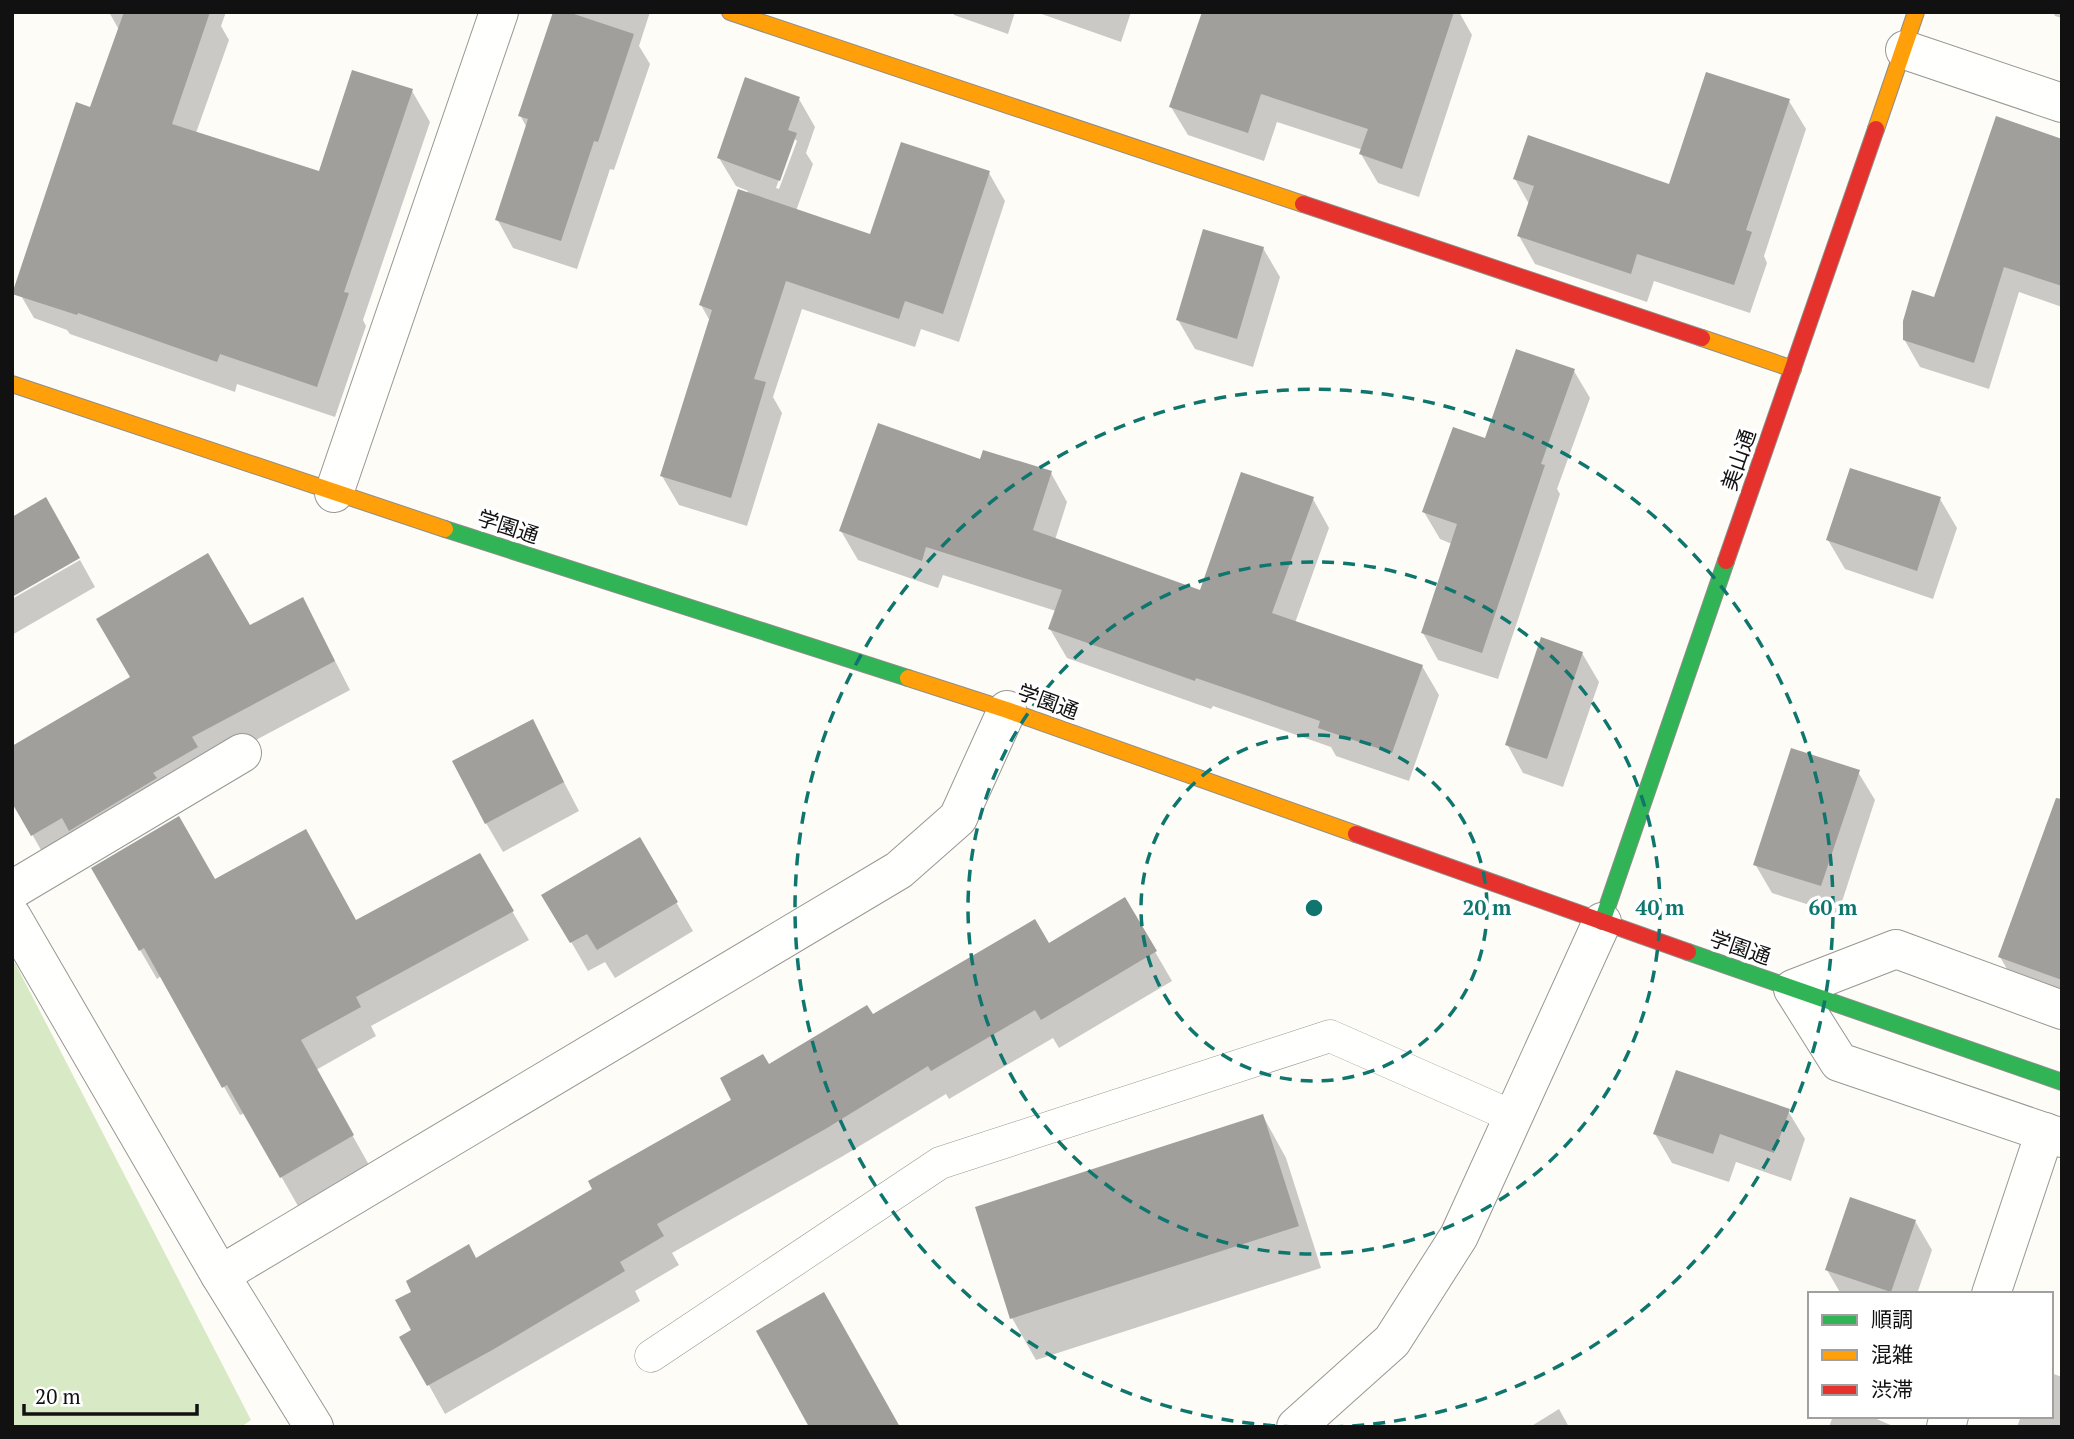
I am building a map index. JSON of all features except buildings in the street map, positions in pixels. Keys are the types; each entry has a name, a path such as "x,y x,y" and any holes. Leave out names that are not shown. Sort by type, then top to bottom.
{"street":[{"path":"334,493 499,12"},
{"path":"730,12 1793,369"},
{"name":"美山通","path":"1602,922 1916,12"},
{"path":"1905,50 2062,103"},
{"name":"学園通","path":"12,384 334,493 1007,710 2062,1082"},
{"path":"220,1275 899,870 958,818 1007,710"},
{"path":"12,890 242,753"},
{"path":"12,917 220,1275 314,1427"},
{"path":"1296,1427 1392,1340 1459,1237 1602,922"},
{"path":"1992,1292 2054,1135 1839,1062 1793,989 1896,949 2062,1010"}],"lane":[{"path":"651,1356 940,1163 1330,1036 1514,1117"}],"green space":[{"path":"12,963 15,963 251,1420 241,1427 12,1427"}],"traffic: fast":[{"path":"445,529 908,678"},
{"path":"1602,922 1726,561"},
{"path":"1688,952 2062,1082"}],"traffic: slow":[{"path":"730,12 1303,204"},
{"path":"1876,129 1916,12"},
{"path":"1702,338 1793,369"},
{"path":"12,384 445,529"},
{"path":"908,678 1007,710 1356,834"}],"traffic: jam":[{"path":"1726,561 1876,129"},
{"path":"1303,204 1702,338"},
{"path":"1356,834 1688,952"}]}
